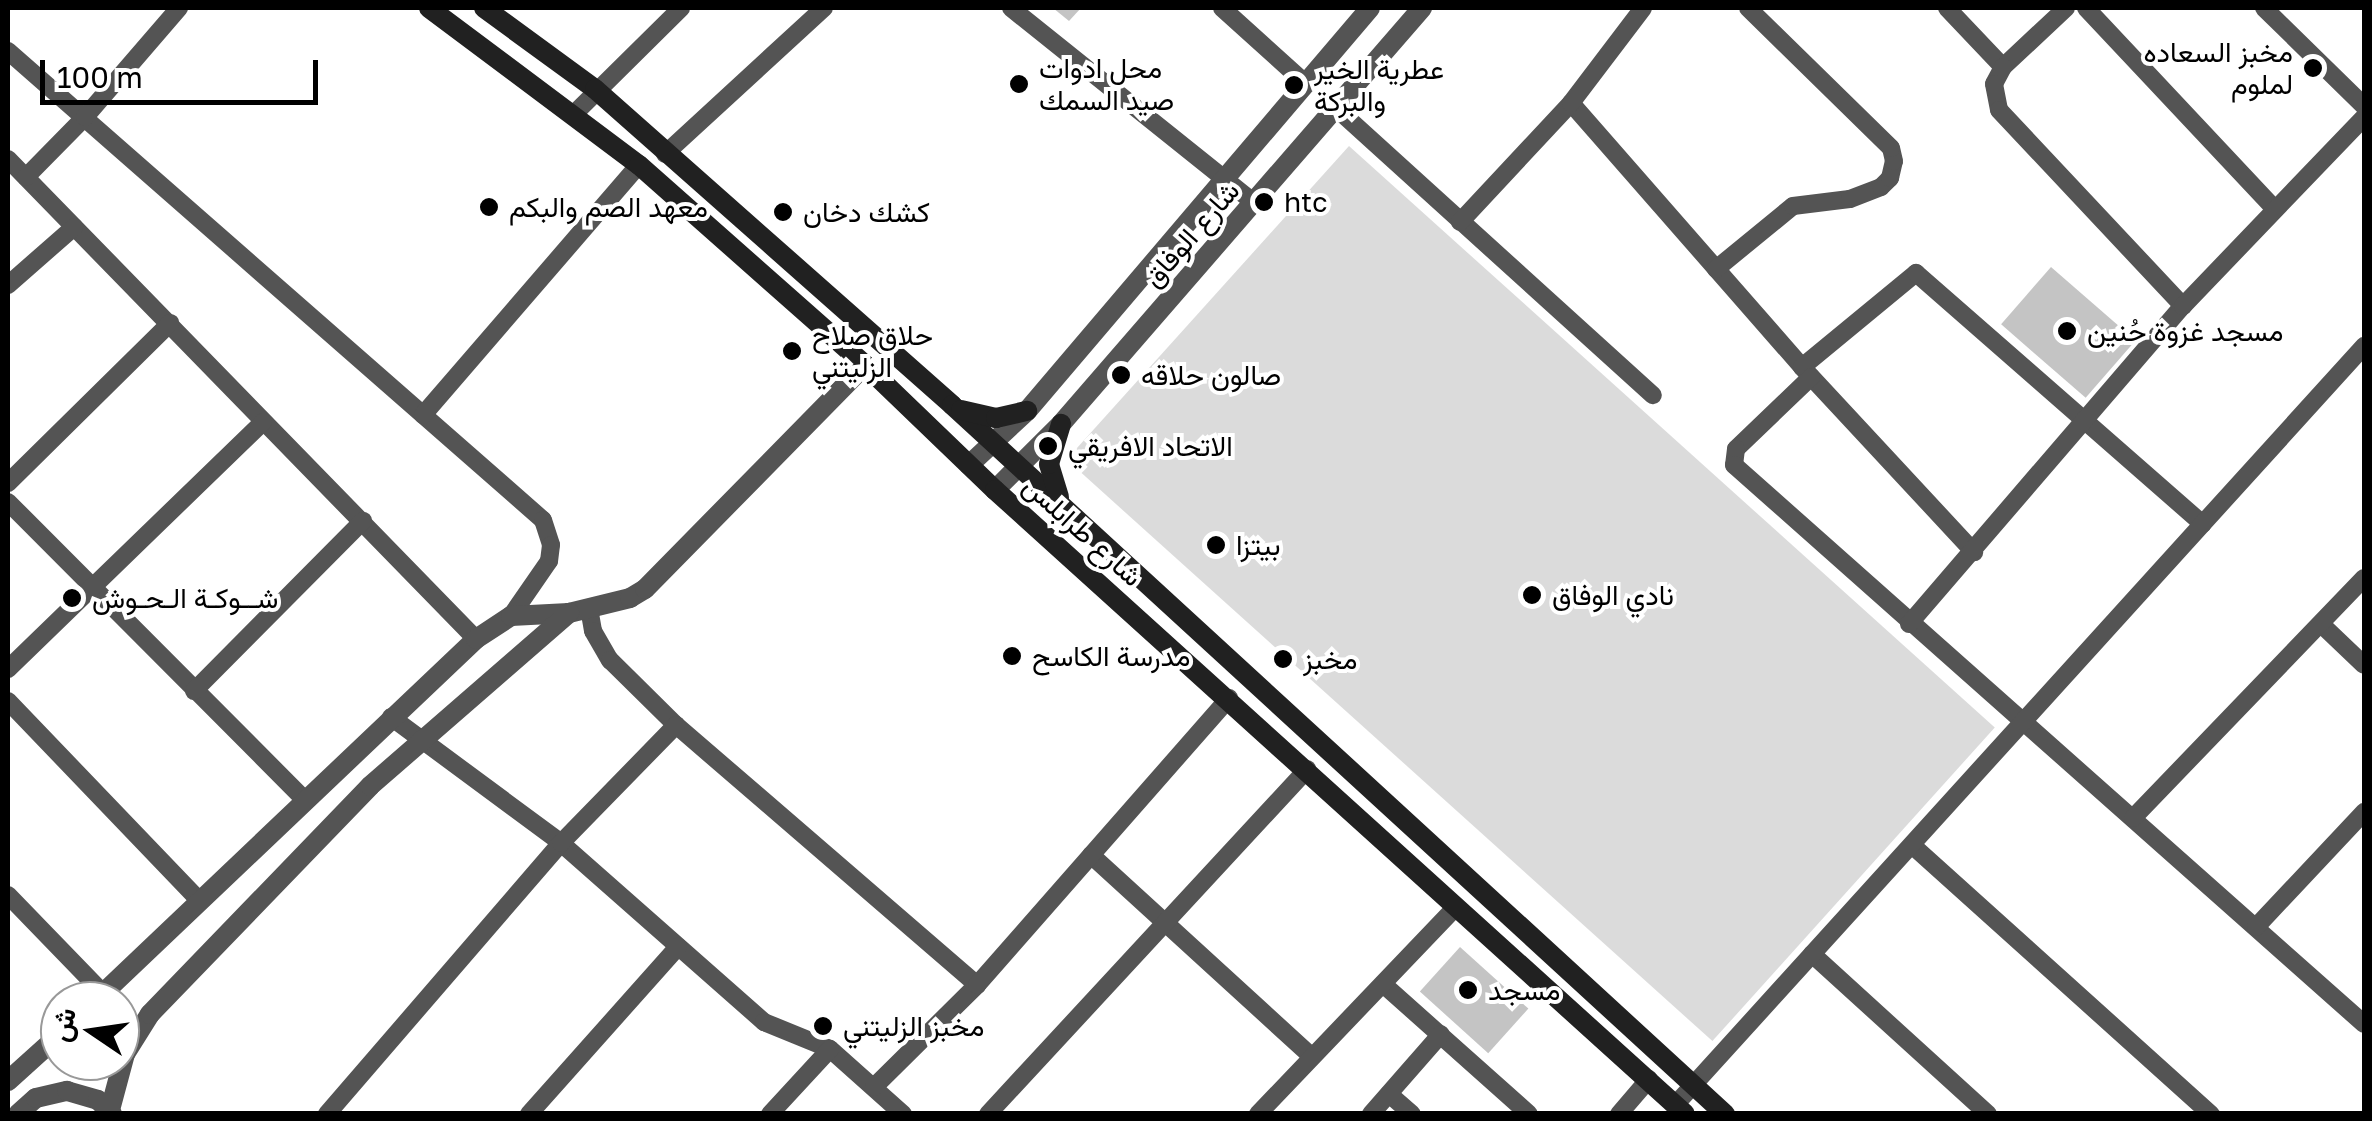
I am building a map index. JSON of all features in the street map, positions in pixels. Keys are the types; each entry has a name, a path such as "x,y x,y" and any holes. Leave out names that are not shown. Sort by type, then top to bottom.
{"main road":[{"name":"شارع طرابلس","path":"429,8 640,165 1681,1109"},
{"name":"شارع طرابلس","path":"484,8 595,89 1062,503 1725,1114"},
{"path":"952,405 981,417 1027,411"},
{"path":"1061,424 1049,464 1062,503"}],"street":[{"path":"26,178 85,118 179,8"},
{"path":"573,115 681,8"},
{"path":"665,154 824,8"},
{"path":"1010,8 1254,203"},
{"path":"1222,8 1304,82"},
{"name":"شارع الوفاق","path":"969,464 1027,411 1370,8"},
{"name":"شارع الوفاق","path":"995,490 1061,424 1422,8"},
{"path":"1460,222 1571,103 1644,8"},
{"path":"1716,269 1793,206 1850,199 1882,187 1890,178 1894,161 1891,148 1748,8"},
{"path":"1947,8 2003,68"},
{"path":"2066,8 2003,68 1994,84 1999,110 2183,306"},
{"path":"2086,8 2275,209"},
{"path":"2264,8 2364,106"},
{"path":"8,51 543,520 549,531 549,561 511,616 476,638 115,981"},
{"path":"1571,103 1807,372 1974,552"},
{"path":"1334,107 1653,396"},
{"path":"1909,624 2183,306 2364,118"},
{"path":"8,159 476,638"},
{"path":"423,415 640,165"},
{"path":"8,285 74,227"},
{"path":"2203,524 1916,273 1807,372 1736,449 1731,460 1909,624 2364,1024"},
{"path":"8,483 170,323"},
{"path":"1681,1109 1693,1084 2364,346"},
{"path":"511,616 579,610 630,598 661,576 865,365"},
{"path":"8,669 263,422"},
{"path":"8,502 304,799"},
{"path":"194,691 363,521"},
{"path":"2133,818 2364,578"},
{"path":"579,610 610,660 676,725 977,985"},
{"path":"18,1114 36,1098 67,1091 83,1093 111,1112 125,1054 150,1014 370,786 579,610"},
{"path":"2320,624 2364,665"},
{"path":"874,1087 977,985 1229,698"},
{"path":"8,700 198,899"},
{"path":"391,718 561,843 764,1022 830,1048 902,1114"},
{"path":"326,1114 561,843 676,725"},
{"path":"988,1114 1306,769"},
{"path":"2256,927 2364,812"},
{"path":"1913,846 2211,1114"},
{"path":"1091,855 1312,1057"},
{"path":"8,895 85,981"},
{"path":"1258,1114 1456,907"},
{"path":"529,1114 678,946"},
{"path":"1812,954 1988,1114"},
{"path":"1383,984 1530,1114"},
{"path":"1371,1114 1442,1034"},
{"path":"770,1114 830,1048"},
{"path":"8,1081 40,1052"},
{"path":"1619,1114 1649,1080"},
{"path":"1388,1094 1412,1114"}],"shaded area":[{"name":"نادي الوفاق","path":"1349,146 1995,727 1712,1041 1067,460"}],"building":[{"path":"1053,8 1081,8 1069,21"},
{"name":"مسجد غزوة حُنين","path":"2051,267 2136,340 2086,398 2001,324"},
{"path":"1460,947 1528,1009 1488,1053 1420,992"}],"place":[{"name":"مخبز السعاده لملوم","path":"2313,68"},
{"name":"محل ادوات صيد السمك","path":"1019,84"},
{"name":"عطرية الخير والبركة","path":"1294,85"},
{"name":"htc","path":"1264,202"},
{"name":"معهد الصم والبكم","path":"489,207"},
{"name":"كشك دخان","path":"783,212"},
{"name":"مسجد غزوة حُنين","path":"2067,331"},
{"name":"حلاق صلاح الزليتني","path":"792,351"},
{"name":"صالون حلاقه","path":"1121,375"},
{"name":"الاتحاد الافريقي","path":"1048,446"},
{"name":"بيتزا","path":"1216,545"},
{"name":"نادي الوفاق","path":"1532,595"},
{"name":"شــوكـة الـحـوش","path":"72,598"},
{"name":"مدرسة الكاسح","path":"1012,656"},
{"name":"مخبز","path":"1283,659"},
{"name":"مسجد","path":"1468,990"},
{"name":"مخبز الزليتني","path":"823,1026"}]}
